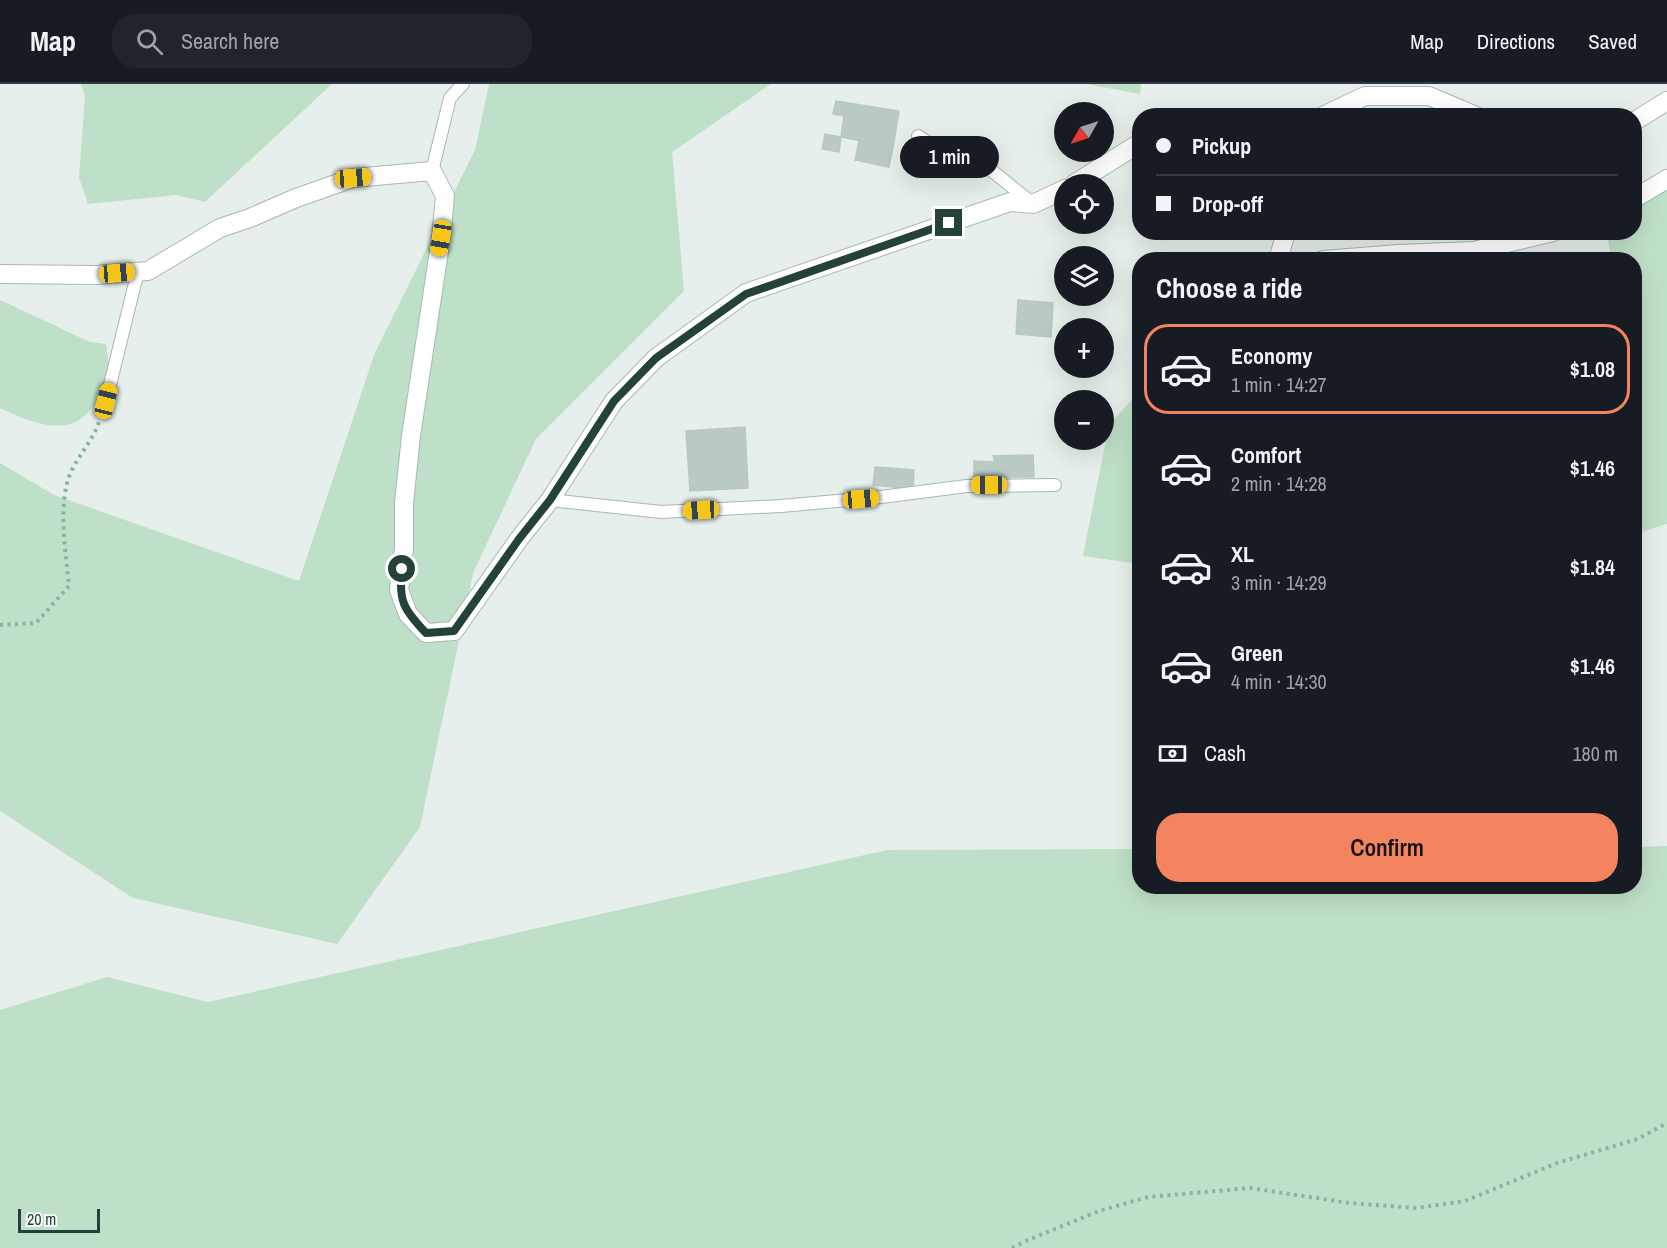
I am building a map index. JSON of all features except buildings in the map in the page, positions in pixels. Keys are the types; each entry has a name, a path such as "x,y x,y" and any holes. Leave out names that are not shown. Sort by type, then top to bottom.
{"street":[{"path":"1340,108 1365,96 1429,96 1457,108"},
{"path":"1642,117 1667,101"},
{"path":"1090,174 1132,147"},
{"path":"0,274 96,274 148,271 220,228 353,178 432,171 445,196 441,238 411,436 404,502 405,549 399,590 408,614 426,633 454,631 519,539 550,500 614,401 656,358 746,294 1010,202 1034,204 1054,194"},
{"path":"1642,194 1667,179"},
{"path":"1436,252 1474,250 1518,240"}],"lane":[{"path":"432,171 450,98 463,84"},
{"path":"918,136 949,156 991,170 1034,204"},
{"path":"106,401 138,271"},
{"path":"550,500 661,512 782,506 968,486 1055,485"}],"path":[{"path":"0,625 36,623 69,586 63,510 70,473 95,434 106,401"},
{"path":"1012,1248 1099,1211 1148,1197 1250,1188 1349,1203 1417,1208 1465,1201 1557,1163 1638,1139 1667,1123"}],"green space":[{"path":"81,84 332,84 205,202 177,195 88,204 79,178 85,96"},
{"path":"489,84 771,84 672,152 684,291 536,439 473,573 420,827 337,944 133,898 0,811 0,463 54,495 299,581 374,355 475,150"},
{"path":"1086,84 1141,84 1140,94"},
{"path":"1667,179 1667,524 1642,532 1642,252 1610,252 1608,240 1642,240 1642,194"},
{"path":"0,300 90,342 106,344 111,383 84,416 75,422 54,426 31,421 0,408"},
{"path":"1132,400 1132,563 1083,556 1104,450 1114,450 1114,420"},
{"path":"1667,846 1667,1248 0,1248 0,1010 107,977 208,1002 887,850 1132,849 1132,894 1642,894 1642,847"}],"route":[{"path":"402,569 399,590 408,614 426,633 454,631 519,539 550,500 614,401 656,358 746,294 949,223"}]}
